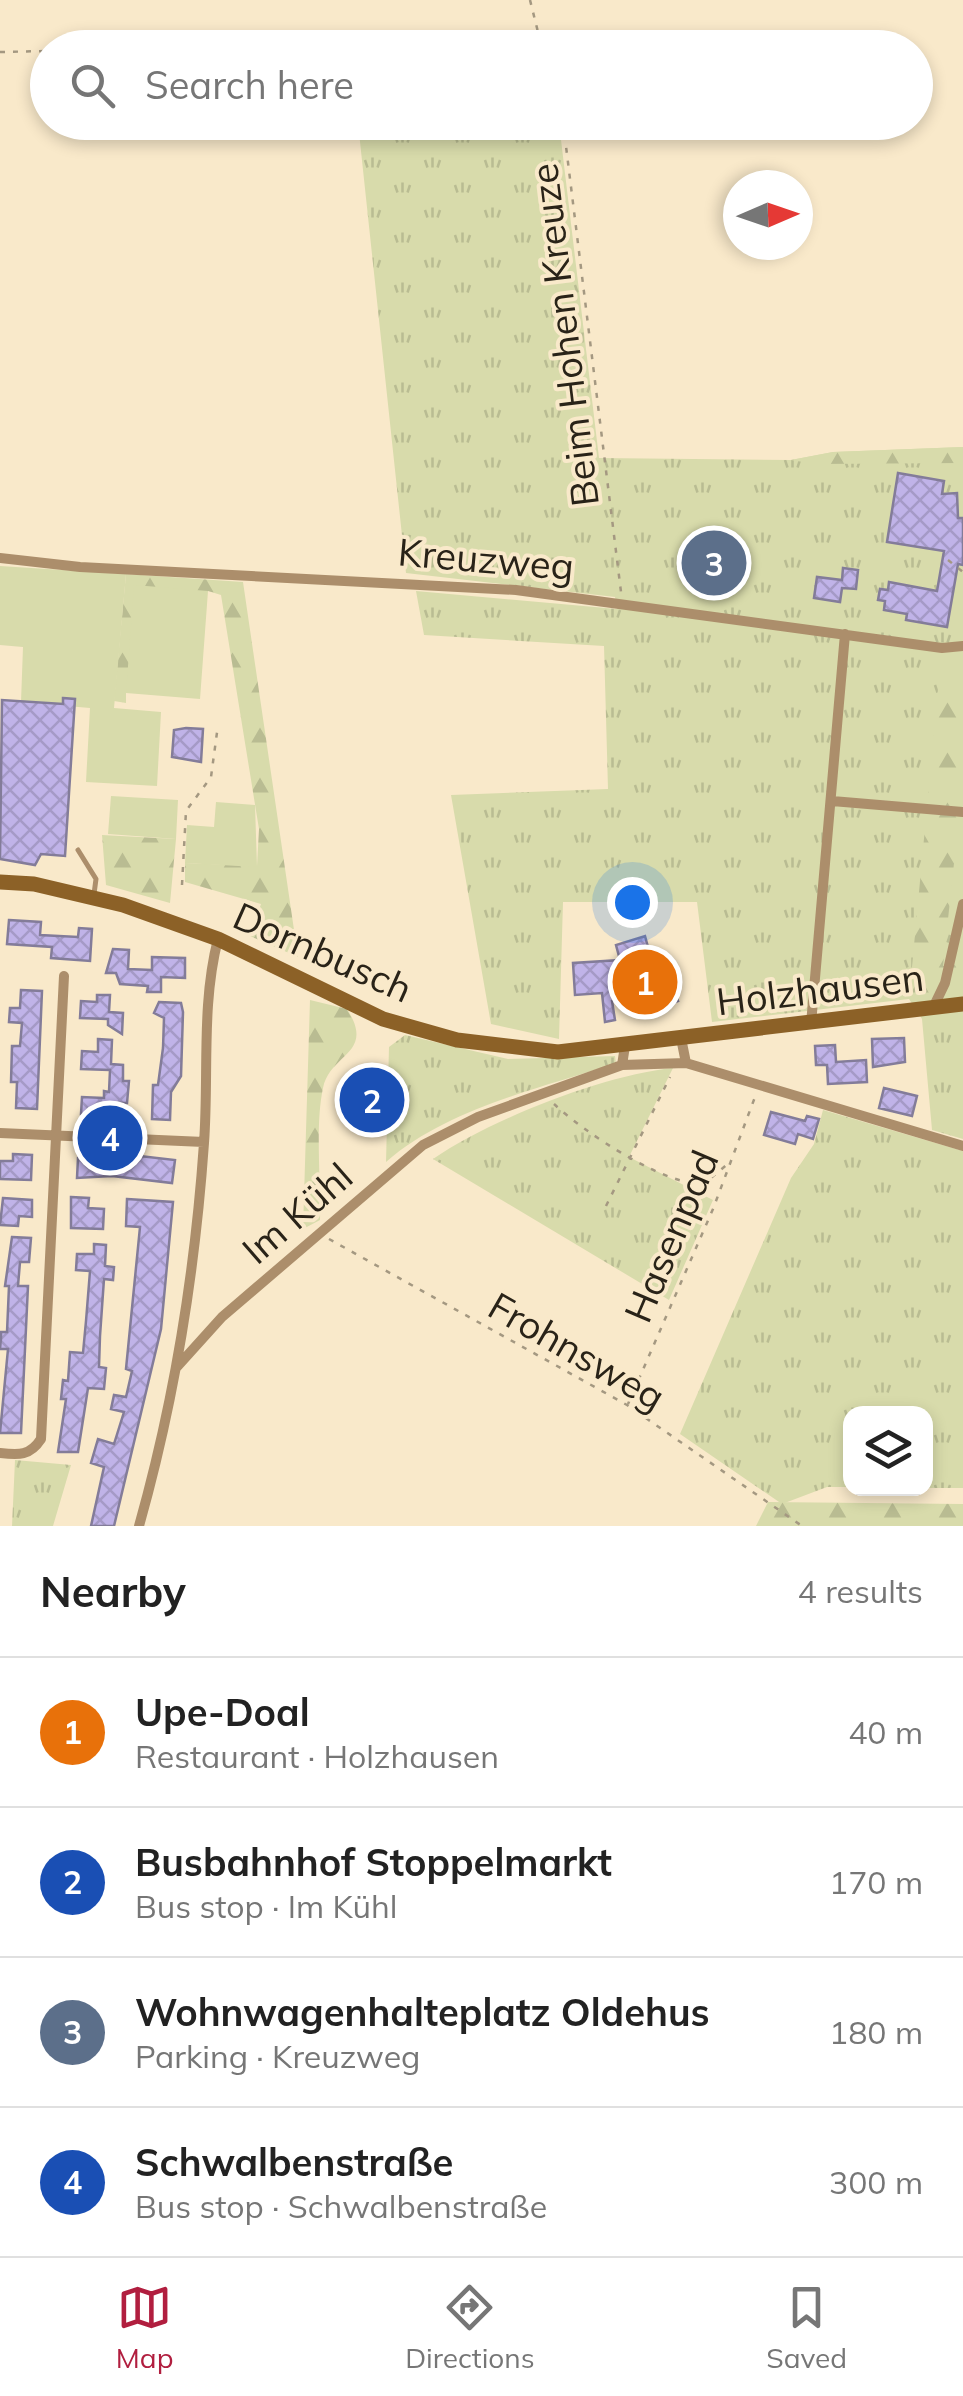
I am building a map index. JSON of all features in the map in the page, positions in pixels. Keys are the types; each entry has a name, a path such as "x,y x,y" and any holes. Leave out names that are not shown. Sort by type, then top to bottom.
{"street":[{"name":"Kreuzweg","path":"0,558 80,567 419,582 622,602 942,648 963,646"},
{"path":"811,1024 845,634"},
{"path":"832,801 963,812"},
{"name":"Dornbusch","path":"0,882 94,897 218,938 354,1006 423,1031 458,1040 558,1052 625,1046"},
{"path":"933,1008 959,941 963,904"},
{"name":"Im Kühl","path":"139,1526 176,1368 204,1142 211,967 218,938"},
{"path":"0,1453 22,1455 41,1440 64,976"},
{"name":"Holzhausen","path":"625,1046 963,1004"},
{"path":"682,1038 682,1062 963,1146"},
{"path":"622,1065 625,1046"},
{"name":"Im Kühl","path":"176,1368 222,1317 423,1144 478,1117 622,1065 682,1062"},
{"path":"0,1133 204,1142"}],"lane":[{"path":"78,850 96,879 94,897"}],"path":[{"path":"530,0 538,30"},
{"path":"0,52 30,51"},
{"name":"Beim Hohen Kreuze","path":"565,140 622,602"},
{"path":"948,560 963,572"},
{"path":"182,885 186,811 210,777 218,724"},
{"path":"606,1206 682,1062"},
{"name":"Hasenpad","path":"627,1405 760,1086"},
{"path":"542,1094 565,1115 632,1157 692,1185 705,1183 731,1161"},
{"name":"Frohnsweg","path":"318,1233 627,1405 802,1526"}],"green space":[{"path":"360,140 561,140 599,458 791,460 833,452 963,447 963,1139 932,1130 922,1019 909,999 712,1022 697,902 563,902 559,1039 491,1024 451,795 608,789 604,646 424,635 416,591 617,609 615,597 406,573"},
{"path":"963,447 963,463 815,464 791,460 833,452"},
{"path":"0,566 126,574 114,708 161,712 157,786 86,782 90,708 21,702 23,647 0,645"},
{"path":"126,574 243,582 298,957 250,936 261,904 185,882 185,863 257,866 259,829 221,595 208,591 126,693 126,703 114,701"},
{"path":"134,585 208,591 200,699 126,693"},
{"path":"954,676 963,779 943,966 963,964 963,991 909,999 939,678"},
{"path":"111,796 178,800 176,839 108,834"},
{"path":"216,802 255,805 257,867 185,863 187,825 214,827"},
{"path":"102,835 176,839 170,903 106,885"},
{"path":"310,1000 347,1009 356,1035 354,1045 327,1076 323,1088 320,1220 303,1229"},
{"path":"405,1035 508,1059 615,1056 616,1063 466,1114 437,1127 386,1162 389,1047"},
{"path":"673,1068 629,1157 713,1200 669,1300 433,1159 516,1114 549,1101 614,1080"},
{"path":"823,1110 963,1151 963,1488 933,1488 933,1406 843,1406 843,1487 827,1487 782,1504 680,1434 791,1178 814,1144"},
{"path":"15,1460 71,1465 53,1526 12,1526"},
{"path":"768,1502 963,1504 963,1526 756,1526"}],"building":[{"path":"898,473 944,481 942,494 957,493 958,518 963,518 963,565 958,564 947,627 906,620 907,614 884,610 885,601 878,600 880,589 888,590 889,582 937,591 944,551 887,542"},
{"path":"843,568 858,570 856,589 842,588 840,602 814,598 817,577 842,580"},
{"path":"63,698 75,699 65,856 41,854 35,865 0,859 2,700 63,704"},
{"path":"203,729 201,762 172,757 174,730"},
{"path":"9,920 41,922 40,935 78,937 79,928 92,929 90,961 51,958 52,947 7,944"},
{"path":"645,936 656,977 667,972 678,1001 660,1008 648,987 612,1001 615,1020 605,1022 602,993 575,995 573,963 620,960 616,945"},
{"path":"113,949 129,950 128,969 152,970 152,957 185,958 185,978 161,977 161,992 147,992 148,986 120,984 116,973 106,973"},
{"path":"21,990 42,991 37,1109 16,1108 17,1082 11,1082 12,1046 20,1046 22,1023 9,1022 10,1008 20,1008"},
{"path":"97,995 110,995 109,1012 123,1013 122,1034 108,1025 108,1019 80,1018 81,1001 97,1002"},
{"path":"159,1002 181,1003 183,1012 181,1076 171,1092 170,1120 152,1119 153,1085 158,1085 163,1048 164,1018 154,1013"},
{"path":"904,1038 905,1062 873,1067 872,1039"},
{"path":"98,1039 112,1040 111,1064 123,1065 123,1081 129,1081 127,1103 113,1103 112,1117 81,1114 82,1097 104,1098 104,1091 109,1092 110,1070 81,1069 82,1051 98,1052"},
{"path":"835,1045 836,1062 866,1060 867,1082 828,1084 827,1065 816,1065 815,1046"},
{"path":"884,1088 917,1096 912,1116 879,1108"},
{"path":"771,1112 805,1121 807,1116 819,1119 813,1139 798,1134 795,1144 764,1135"},
{"path":"13,1154 32,1155 31,1180 0,1179 0,1161 13,1161"},
{"path":"131,1155 175,1160 172,1183 112,1176 77,1178 78,1158 130,1160"},
{"path":"71,1197 89,1198 88,1208 104,1209 103,1229 71,1228"},
{"path":"3,1198 32,1200 32,1217 19,1216 18,1226 0,1225"},
{"path":"127,1199 173,1202 161,1329 114,1526 91,1526 104,1467 91,1463 98,1439 114,1444 124,1412 111,1409 114,1395 126,1397 132,1371 126,1369 140,1227 126,1226"},
{"path":"12,1237 31,1238 29,1262 20,1262 18,1286 28,1286 21,1433 0,1433 8,1349 0,1349 1,1332 7,1332 9,1286 5,1286"},
{"path":"94,1244 106,1245 105,1266 114,1267 113,1280 104,1279 99,1367 106,1368 104,1389 88,1388 78,1452 58,1452 66,1399 61,1399 63,1380 68,1381 70,1352 83,1353 90,1271 76,1270 77,1254 94,1254"}],"place":[{"name":"Wohnwagenhalteplatz Oldehus","path":"714,563"},
{"name":"Upe-Doal","path":"645,982"},
{"name":"Busbahnhof Stoppelmarkt","path":"372,1100"},
{"name":"Schwalbenstraße","path":"110,1138"}]}
